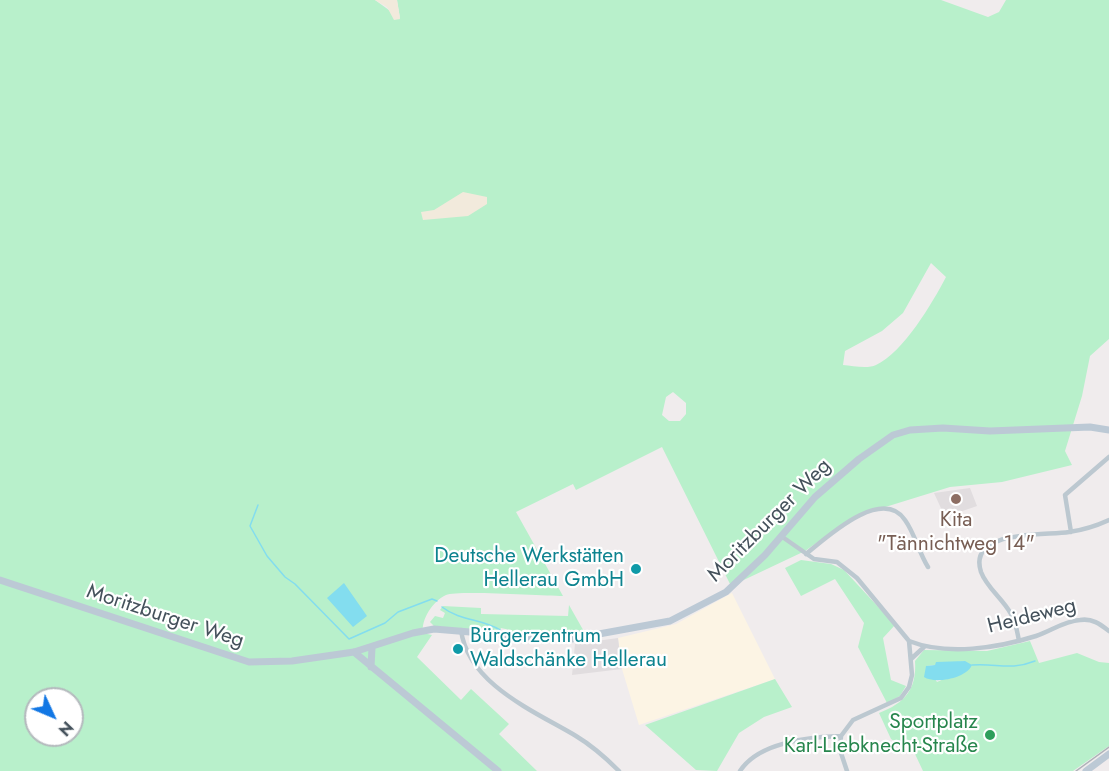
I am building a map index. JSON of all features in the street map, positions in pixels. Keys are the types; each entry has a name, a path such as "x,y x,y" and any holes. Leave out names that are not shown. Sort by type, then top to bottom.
{"street":[{"name":"Moritzburger Weg","path":"0,580 249,662 292,661 354,652 426,630 461,630 566,640 670,621 726,592 781,536 798,514 837,477 887,439 910,430 943,428 990,431 1090,428 1109,430"},
{"path":"1071,532 1065,495 1109,457"},
{"path":"806,554 854,518 887,507 905,520 928,567"},
{"path":"1019,641 1012,614 984,578 980,569 982,554 989,545 1004,538 1071,532 1109,520"},
{"path":"781,536 814,559 837,562 857,578 900,627 909,641 912,675 901,698 854,720 841,736 840,750 847,771"},
{"name":"Heideweg","path":"909,641 924,646 959,648 1019,641 1081,619 1092,620 1109,631"},
{"path":"461,630 463,643 469,655 497,686 523,708 578,737 619,771"},
{"path":"911,659 924,646"},
{"path":"371,667 372,648"},
{"path":"354,652 498,771"},
{"path":"740,771 751,759 782,745 841,736"},
{"path":"1086,771 1109,754"}],"shaded area":[{"name":"Kita \"Tännichtweg 14\"","path":"970,488 977,506 945,517 934,493"},
{"path":"732,593 775,679 639,725 622,669 618,638 676,624"},
{"path":"618,638 622,669 572,675 575,644"}],"green space":[{"path":"0,0 375,0 400,18 397,0 941,0 988,17 999,12 1006,0 1109,0 1109,339 1090,356 1082,396 1065,451 1072,465 1002,482 950,487 853,517 805,551 731,586 662,447 576,490 573,484 516,512 563,596 483,593 446,595 426,616 423,633 432,635 417,657 461,700 471,689 509,724 499,734 537,771 0,771","holes":["931,263 946,277 925,313 897,350 873,366 843,365 845,351 882,331 903,313","673,392 686,403 686,414 680,421 669,421 662,415 666,397"]},
{"path":"801,560 831,564 844,570 895,625 883,638 891,680 906,686 900,696 887,703 858,647 864,623 835,579 801,596 785,568"},
{"path":"569,605 586,635 573,638 510,634 510,630 501,628 499,633 434,626 430,622 435,616 443,618 445,613 440,610 443,606 481,608 481,614 568,616"},
{"path":"1030,641 1039,663 1077,653 1099,662 1109,663 1109,746 1073,771 923,771 915,754 891,739 879,713 896,705 908,694 914,680 915,661 924,650 987,651","holes":["965,661 946,678 937,682 927,666"]},
{"path":"775,679 792,707 764,717 739,733 717,771 696,770 645,725"}],"sand":[{"path":"375,0 397,0 400,19 394,20 387,7"},
{"path":"463,192 487,197 487,204 468,216 423,220 421,212 434,210"}],"water":[{"path":"344,583 367,616 353,627 327,598"},
{"path":"965,661 972,665 969,670 957,677 935,680 924,677 926,666 935,665 936,662"}],"waterway":[{"path":"258,505 250,526 267,556 285,577 295,584 349,639 385,623 398,612 432,599 437,601"},
{"path":"442,607 456,615 500,630"},
{"path":"972,665 1018,666 1035,661"}],"tram line":[{"path":"1076,771 1109,747"}],"place":[{"name":"Kita \"Tännichtweg 14\"","path":"956,499"},
{"name":"Deutsche Werkstätten Hellerau GmbH","path":"636,569"},
{"name":"Bürgerzentrum Waldschänke Hellerau","path":"458,649"},
{"name":"Sportplatz Karl-Liebknecht-Straße","path":"990,735"}]}
